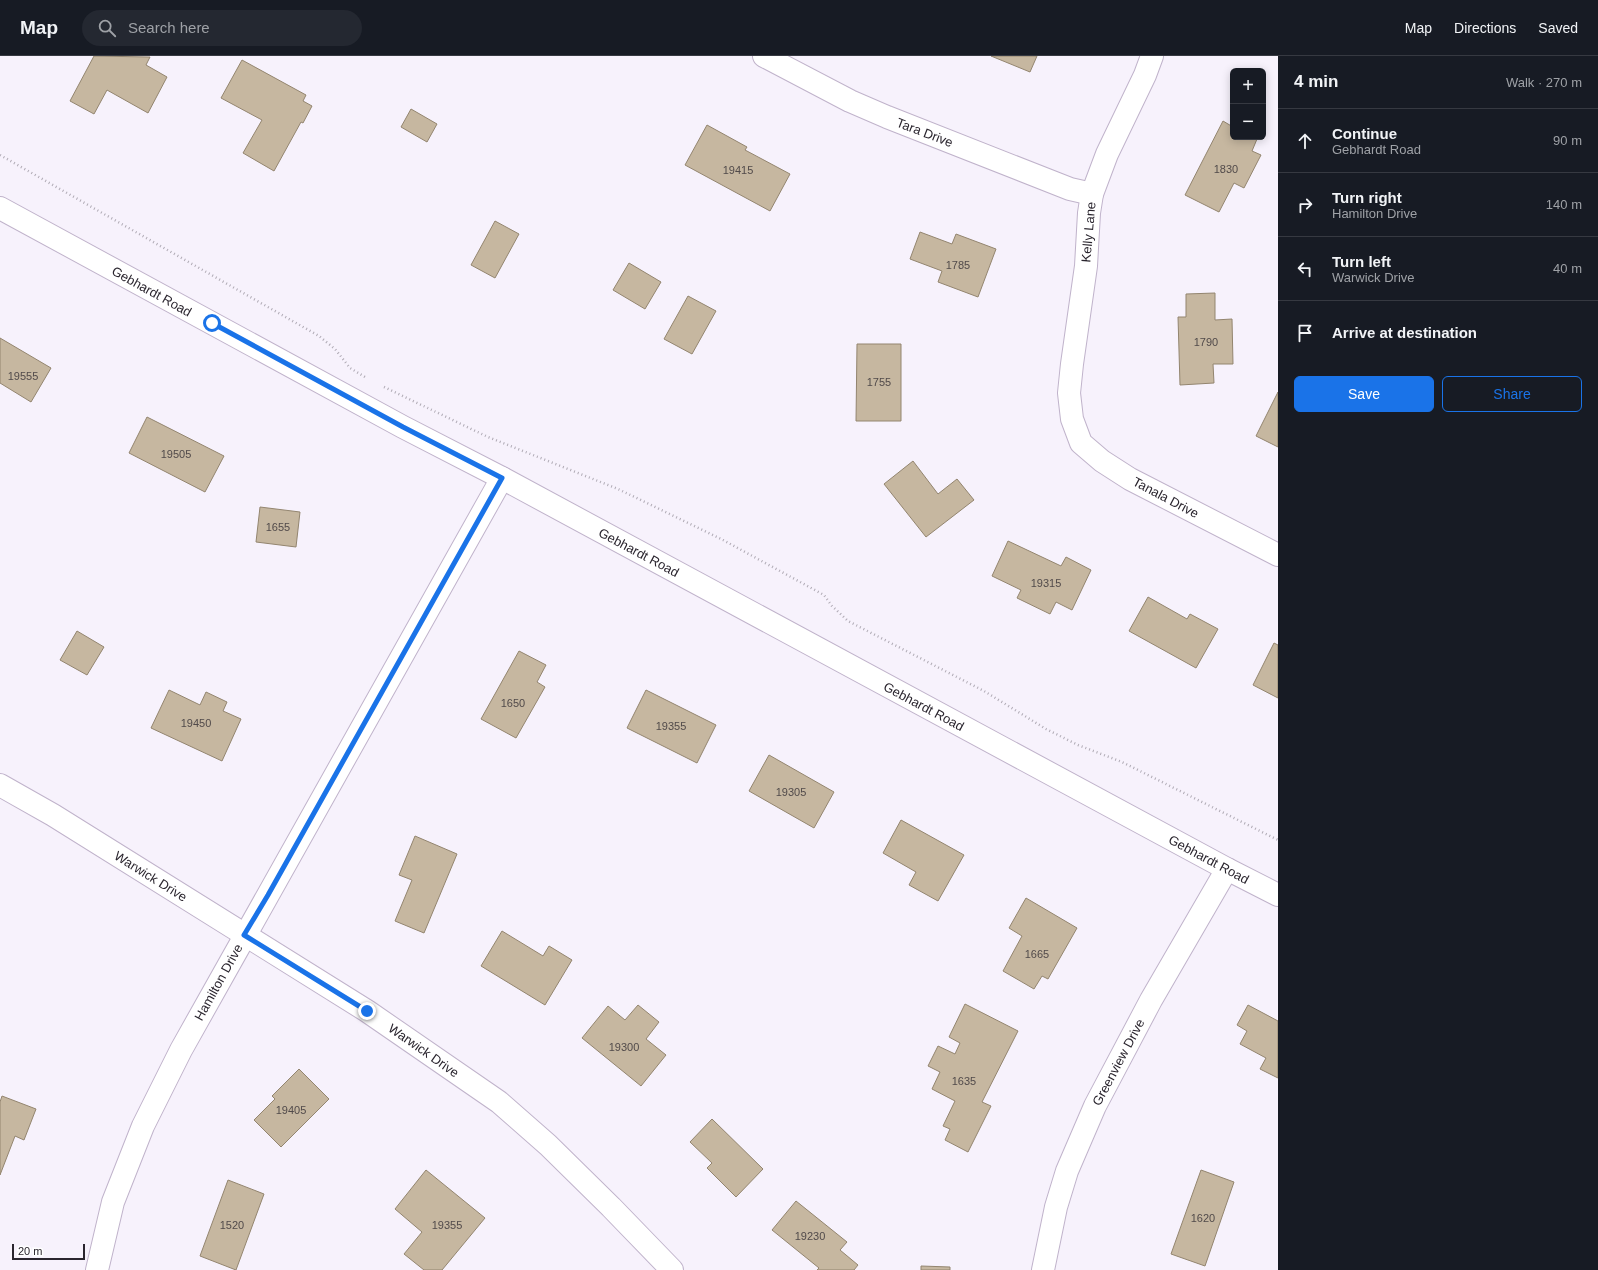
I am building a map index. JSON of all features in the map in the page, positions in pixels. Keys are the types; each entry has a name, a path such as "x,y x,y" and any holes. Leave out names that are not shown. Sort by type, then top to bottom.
{"street":[{"name":"Tara Drive","path":"764,56 850,101 880,114 1070,189 1092,194"},
{"name":"Kelly Lane","path":"1072,419 1069,394 1086,266 1089,213 1092,194 1107,154 1145,75 1152,56"},
{"name":"Gebhardt Road","path":"0,208 371,410 502,478 1227,869 1278,895"},
{"name":"Tanala Drive","path":"1072,419 1082,443 1102,461 1130,479 1278,556"},
{"name":"Hamilton Drive","path":"97,1270 113,1202 143,1126 181,1050 244,935 272,888 502,478"},
{"name":"Warwick Drive","path":"0,785 59,819 367,1011 499,1102 548,1146 611,1207 672,1270"},
{"name":"Greenview Drive","path":"1043,1270 1056,1207 1067,1171 1095,1106 1151,1000 1227,869"}],"path":[{"path":"0,155 319,336 335,349 350,368 367,379"},
{"path":"378,385 488,437 618,489 723,540 824,595 832,606 848,621 984,691 1046,730 1129,766 1278,840"}],"building":[{"path":"94,56 150,57 146,65 167,77 148,113 107,90 94,114 70,101"},
{"path":"991,56 1037,56 1030,72"},
{"path":"242,60 306,95 303,101 312,106 303,123 301,122 274,171 243,153 262,120 221,98"},
{"path":"411,109 437,124 427,142 401,127"},
{"path":"1223,121 1230,125 1230,140 1257,140 1252,151 1261,155 1244,188 1234,183 1219,212 1185,195"},
{"path":"707,125 747,147 745,150 790,174 770,211 685,165"},
{"path":"495,221 519,234 495,278 471,265"},
{"path":"920,232 952,244 956,234 996,249 978,297 938,282 942,271 910,259"},
{"path":"629,263 661,282 645,309 613,290"},
{"path":"1215,293 1215,320 1232,319 1233,364 1213,364 1214,383 1180,385 1178,317 1186,317 1186,294"},
{"path":"688,296 716,311 692,354 664,339"},
{"path":"0,338 51,368 31,402 0,383"},
{"path":"857,344 901,344 901,421 856,421"},
{"path":"1278,392 1278,447 1256,436"},
{"path":"147,417 224,456 205,492 129,453"},
{"path":"913,461 938,494 957,479 974,500 926,537 884,484"},
{"path":"260,507 300,512 296,547 256,542"},
{"path":"1008,541 1061,566 1066,557 1091,570 1072,610 1056,602 1050,614 1017,598 1021,590 992,576"},
{"path":"1148,597 1187,619 1190,614 1218,629 1196,668 1129,631"},
{"path":"77,631 104,647 87,675 60,660"},
{"path":"1274,643 1278,645 1278,698 1253,685"},
{"path":"519,651 546,665 537,682 545,687 516,738 481,719"},
{"path":"169,690 200,705 206,692 227,702 223,711 241,719 222,761 151,728"},
{"path":"646,690 716,725 697,763 627,728"},
{"path":"769,755 834,792 814,828 749,791"},
{"path":"901,820 964,855 938,901 909,885 916,872 883,853"},
{"path":"415,836 457,854 424,933 395,921 412,880 399,875"},
{"path":"1026,898 1077,928 1048,979 1042,976 1034,989 1003,971 1022,936 1009,928"},
{"path":"502,931 543,956 549,946 572,960 545,1005 481,966"},
{"path":"965,1004 1018,1031 982,1102 991,1106 968,1152 945,1140 950,1129 943,1126 955,1101 932,1089 940,1072 928,1066 938,1046 955,1054 960,1043 949,1037"},
{"path":"638,1005 659,1022 646,1039 666,1055 641,1086 582,1038 608,1006 625,1020"},
{"path":"1248,1005 1278,1021 1278,1078 1260,1069 1266,1058 1240,1044 1247,1031 1237,1025"},
{"path":"299,1069 329,1099 281,1147 254,1120 275,1099 272,1096"},
{"path":"2,1096 36,1109 24,1140 15,1136 0,1175 0,1102"},
{"path":"712,1119 763,1169 736,1197 707,1168 712,1163 690,1142"},
{"path":"426,1170 485,1218 442,1270 424,1270 404,1254 422,1232 395,1209"},
{"path":"1201,1170 1234,1182 1205,1266 1171,1254"},
{"path":"228,1180 264,1194 236,1270 200,1256"},
{"path":"796,1201 847,1242 840,1250 858,1265 854,1270 817,1270 819,1268 772,1230"},
{"path":"921,1266 950,1267 950,1270 921,1270"}],"route":[{"path":"212,323 403,427 502,478 268,895 244,935 367,1011"}]}
